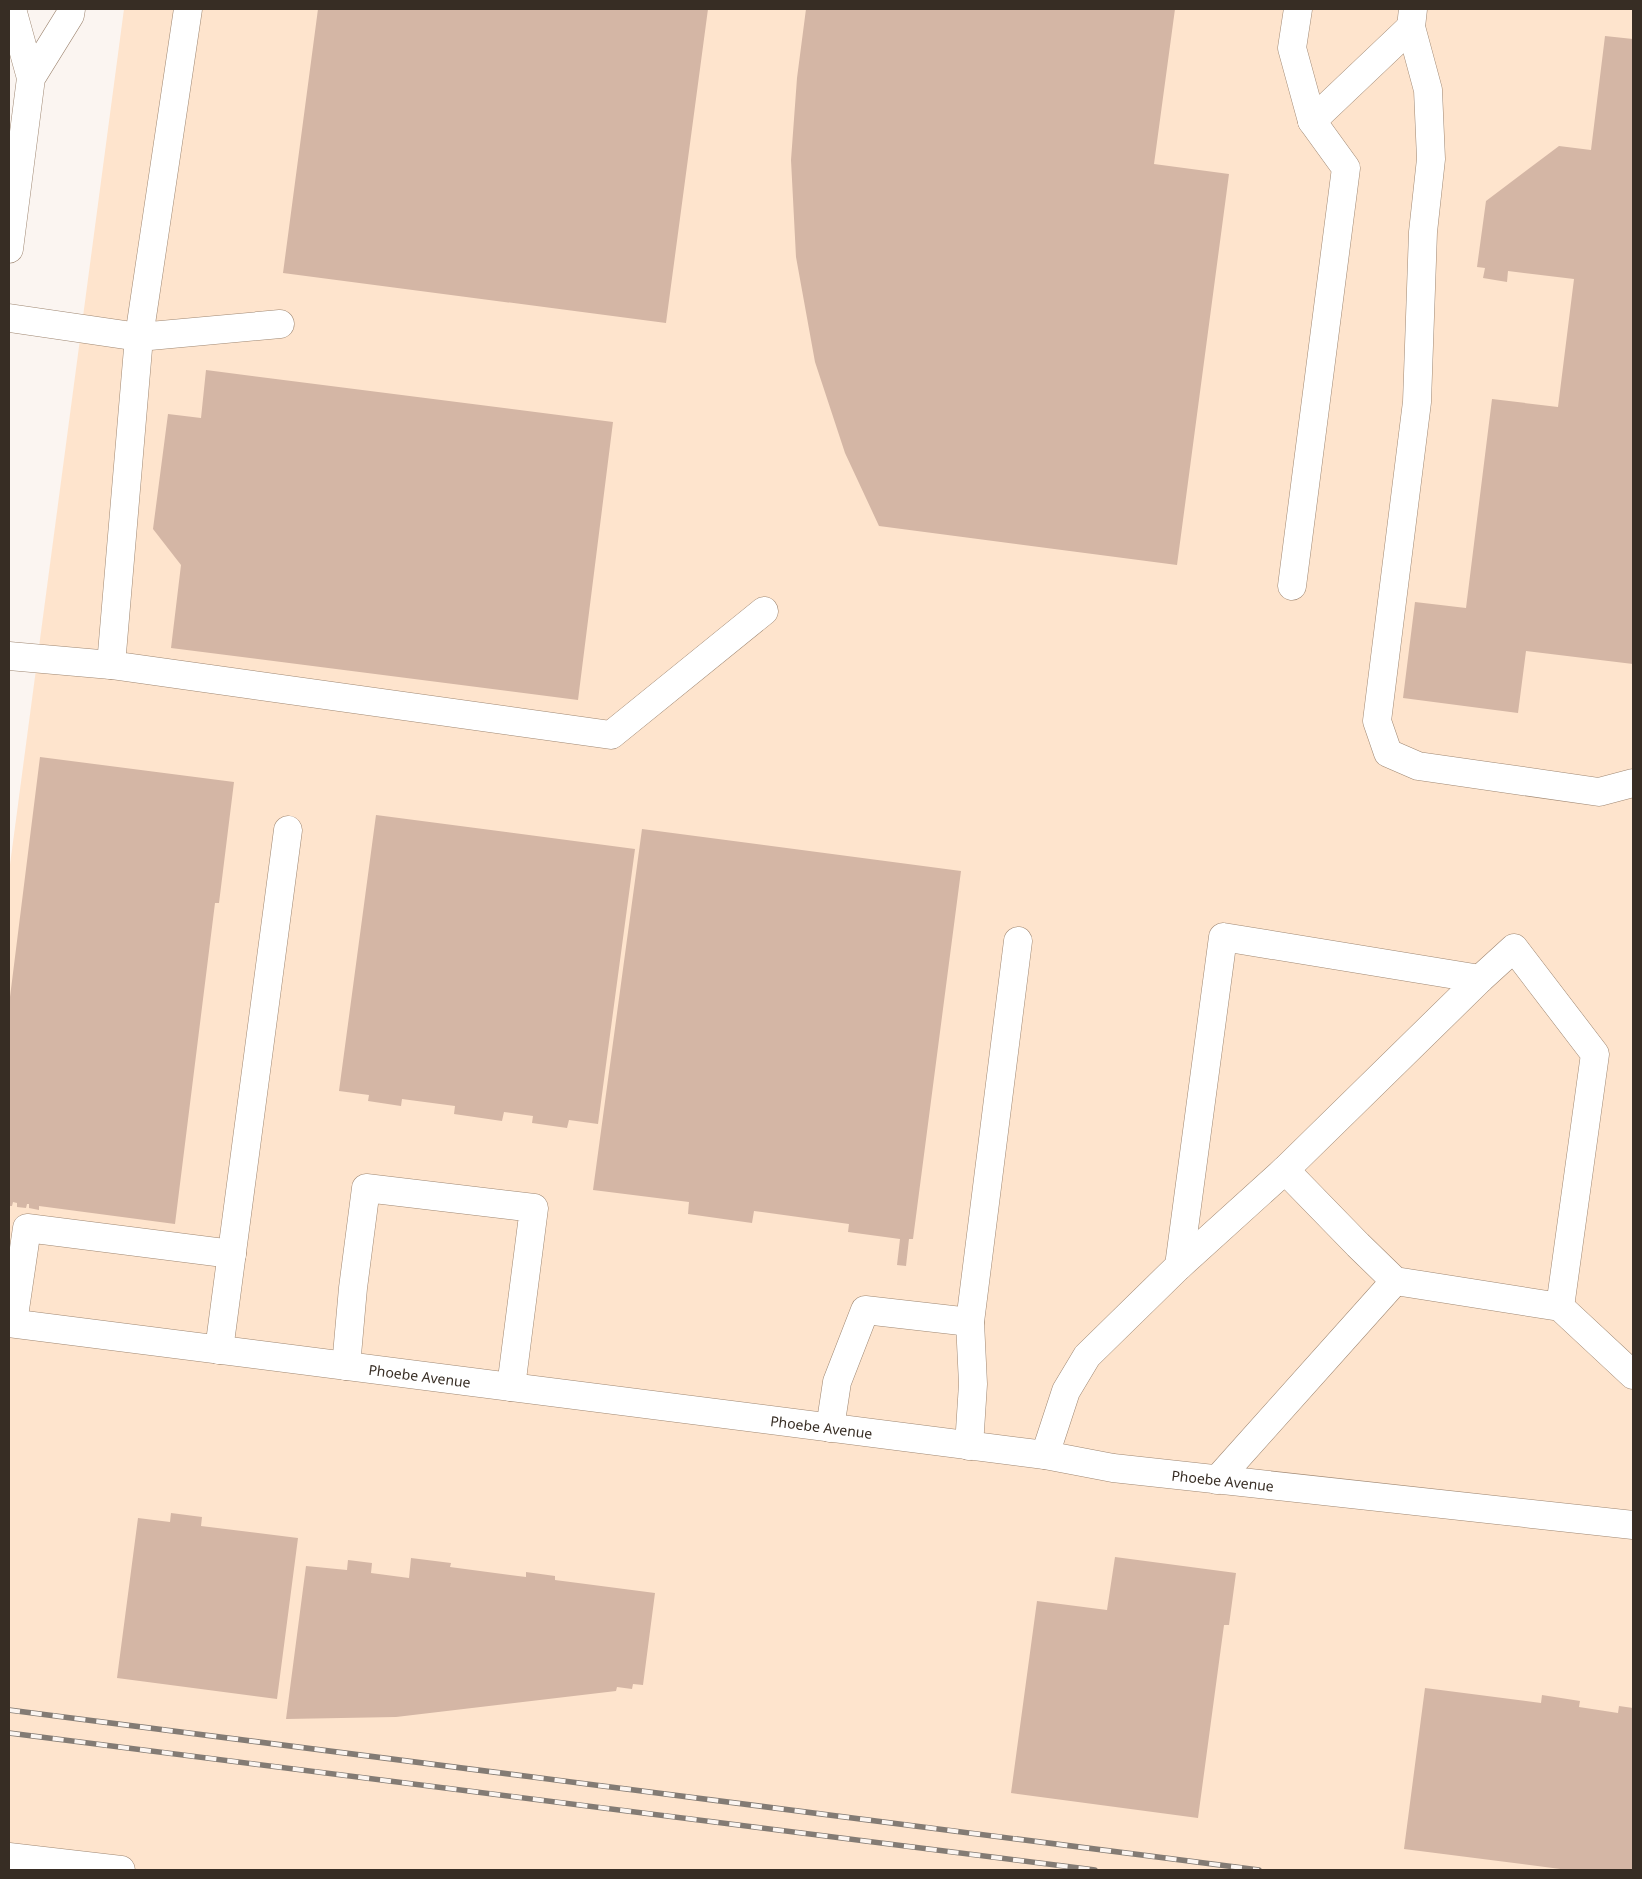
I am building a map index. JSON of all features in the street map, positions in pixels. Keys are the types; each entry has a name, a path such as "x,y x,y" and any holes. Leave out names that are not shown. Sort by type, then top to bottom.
{"street":[{"path":"10,233 31,78 12,9"},
{"path":"31,78 70,15 71,9"},
{"path":"111,664 139,337 188,9"},
{"path":"1292,586 1346,168 1312,121 1292,48 1298,9"},
{"path":"1312,121 1412,18"},
{"path":"1412,18 1428,90 1431,160 1423,232 1417,402 1377,720 1388,753 1418,766 1599,792 1633,783"},
{"path":"9,318 139,337 280,324"},
{"path":"9,656 111,664 611,735 764,611"},
{"path":"219,1350 288,830"},
{"path":"1179,1266 1223,937 1480,980"},
{"path":"969,1446 973,1384 970,1322 1018,941"},
{"path":"1045,1455 1066,1391 1087,1356 1179,1266 1284,1170 1514,948 1594,1054 1560,1307"},
{"path":"1284,1170 1396,1281 1560,1307 1633,1375"},
{"path":"346,1366 353,1288 366,1188 534,1208 512,1387"},
{"path":"11,1323 27,1228 232,1254"},
{"path":"1217,1480 1396,1281"},
{"path":"830,1428 837,1382 865,1310 970,1322"},
{"name":"Phoebe Avenue","path":"11,1323 1045,1455 1113,1468 1633,1524"},
{"path":"9,1856 121,1870"}],"shaded area":[{"path":"124,9 1633,9 1633,1870 9,1870 9,872"}],"building":[{"path":"318,9 708,9 666,323 283,273"},
{"path":"806,9 1175,9 1154,164 1229,174 1177,565 879,526 845,453 815,362 796,257 791,160 797,78"},
{"path":"1605,36 1633,39 1633,664 1526,651 1518,713 1403,698 1415,602 1466,608 1492,399 1558,407 1574,279 1508,271 1507,282 1483,278 1485,268 1477,267 1486,201 1559,146 1591,150"},
{"path":"206,370 613,422 578,700 171,648 181,565 153,529 168,414 201,418"},
{"path":"40,757 234,782 219,903 215,903 175,1224 39,1206 39,1210 29,1208 29,1204 27,1204 26,1208 17,1207 17,1203 13,1202 12,1206 9,1206 9,1005"},
{"path":"376,815 635,849 598,1124 569,1120 567,1128 532,1123 533,1116 504,1112 502,1121 454,1114 455,1106 402,1099 401,1106 368,1101 369,1095 339,1091"},
{"path":"642,829 961,871 913,1239 909,1239 906,1266 897,1265 900,1239 848,1232 849,1224 754,1211 752,1223 688,1214 689,1202 593,1190"},
{"path":"171,1513 202,1517 201,1526 298,1538 277,1699 117,1678 138,1518 170,1522"},
{"path":"1115,1557 1236,1573 1229,1625 1224,1625 1198,1818 1011,1793 1037,1601 1107,1610"},
{"path":"411,1558 451,1563 450,1567 526,1577 526,1572 555,1576 555,1580 655,1593 643,1685 633,1684 632,1689 617,1687 616,1691 396,1717 286,1719 306,1566 347,1570 348,1560 372,1563 371,1573 409,1578"},
{"path":"1425,1688 1541,1703 1542,1695 1580,1701 1579,1707 1618,1713 1619,1706 1633,1708 1633,1870 1568,1870 1404,1849"}],"railway":[{"path":"9,1710 1259,1870"},
{"path":"9,1733 1095,1870"}]}
